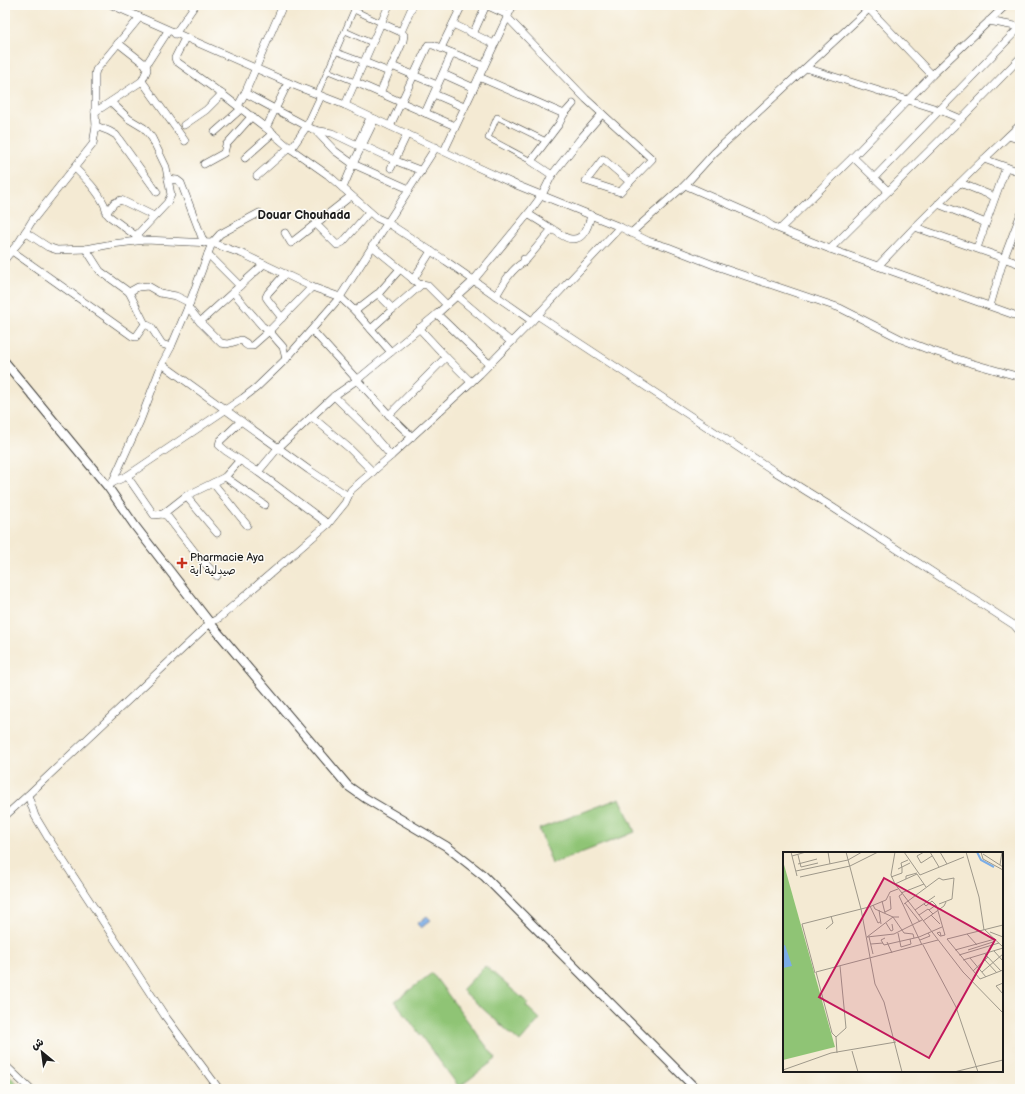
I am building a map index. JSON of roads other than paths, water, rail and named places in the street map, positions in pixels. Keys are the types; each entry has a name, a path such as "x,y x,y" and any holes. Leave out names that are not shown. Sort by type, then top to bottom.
{"street":[{"path":"112,5 124,7 140,18 168,31 288,83 345,105 372,119 542,195 620,227 648,242 668,247 719,268 840,308 901,339 927,350 1020,376"},
{"path":"175,34 195,5"},
{"path":"215,132 239,108 283,5"},
{"path":"345,105 389,5"},
{"path":"401,32 413,5"},
{"path":"441,48 462,5"},
{"path":"474,34 486,5 507,16 602,114 652,159 630,182 620,192 586,181 603,159 630,182"},
{"path":"444,151 513,5"},
{"path":"780,228 853,157 932,76 1006,5"},
{"path":"631,233 685,185 714,154 871,7 932,76"},
{"path":"257,176 290,148 307,126 328,71 355,8 381,23 401,32 404,36 380,93"},
{"path":"5,259 36,215 93,144 96,126 96,70 140,18"},
{"path":"989,21 1020,27"},
{"path":"453,24 494,44"},
{"path":"874,178 1020,27"},
{"path":"146,65 168,31"},
{"path":"345,31 372,43"},
{"path":"185,38 175,60 252,116 290,148 328,175 377,218 388,223 431,251 496,296 535,318 832,507 1014,625 1020,632"},
{"path":"95,112 142,81 148,68 118,43"},
{"path":"390,126 428,46 433,44 484,66"},
{"path":"337,52 364,62 414,76 437,85"},
{"path":"425,113 452,53"},
{"path":"830,249 1020,58"},
{"path":"806,68 940,110 961,119"},
{"path":"328,71 455,126"},
{"path":"443,74 474,88"},
{"path":"479,77 564,114"},
{"path":"142,81 185,141"},
{"path":"266,128 288,83"},
{"path":"245,93 314,130 335,151 353,164 409,189"},
{"path":"184,125 206,110 222,94"},
{"path":"434,94 464,107"},
{"path":"111,102 129,119 144,128 152,138 164,162 171,191 171,198 168,203 136,236"},
{"path":"531,160 573,104"},
{"path":"258,472 278,448 334,396 357,380 437,314 473,281 528,214 542,195 552,175 602,114"},
{"path":"204,164 225,152 226,145 252,116"},
{"path":"546,140 497,117 488,138 531,160 552,175"},
{"path":"343,188 359,145 372,119"},
{"path":"878,266 938,204 1020,125"},
{"path":"96,126 116,135 157,192"},
{"path":"314,130 336,134 396,161 422,170"},
{"path":"245,158 273,133"},
{"path":"391,168 396,161 407,134"},
{"path":"1009,136 1020,140"},
{"path":"110,485 127,476 252,391 286,359 340,298 436,147"},
{"path":"853,157 888,191"},
{"path":"984,159 1020,172"},
{"path":"977,248 1006,167"},
{"path":"75,168 89,182 104,204 106,213 136,236 145,240"},
{"path":"168,179 181,182 204,243"},
{"path":"960,183 995,197"},
{"path":"685,185 760,218 772,226 830,249 1020,317"},
{"path":"285,233 291,243 351,196"},
{"path":"106,213 114,203 119,200 154,216"},
{"path":"938,204 986,223"},
{"path":"316,224 337,245 342,242 369,212"},
{"path":"110,485 140,421 162,364 189,305 212,243 220,234 258,213"},
{"path":"528,214 567,238 572,239 576,239 584,232 591,215"},
{"path":"990,306 1004,258 1020,216"},
{"path":"5,816 210,623 219,618 328,524 344,503 351,490 391,456 471,382 535,318 620,227"},
{"path":"916,227 1020,264"},
{"path":"496,296 503,284 517,267 524,262 524,259 527,259 552,229"},
{"path":"25,232 48,247 62,251 145,240 212,243 243,254 312,287 340,298 355,311 390,352"},
{"path":"372,246 420,286"},
{"path":"86,249 100,271 129,292 145,324 151,327 162,344 171,347"},
{"path":"12,251 132,336 136,337 145,324"},
{"path":"413,280 431,251"},
{"path":"208,254 240,286"},
{"path":"200,322 264,264"},
{"path":"355,311 378,294 400,269"},
{"path":"282,318 266,296 285,274"},
{"path":"371,329 422,284 427,285 447,305"},
{"path":"129,292 138,287 148,286 160,293 176,296 189,305 200,322 219,341 224,344 240,340 248,346 252,346 269,331 312,287"},
{"path":"233,292 262,326 269,331 282,346 286,359"},
{"path":"378,294 393,310"},
{"path":"457,296 511,342"},
{"path":"437,314 489,364"},
{"path":"419,328 446,358 471,382"},
{"path":"312,330 389,415 412,437"},
{"path":"389,415 446,358"},
{"path":"5,362 110,485 140,532 210,623 287,712 328,763 351,788 446,846 484,876 696,1089"},
{"path":"162,364 278,448 348,496"},
{"path":"334,396 367,428 391,456"},
{"path":"312,417 349,448 373,472"},
{"path":"241,421 219,444 220,446 226,452 258,472 328,524"},
{"path":"127,476 154,515 163,514 186,496 225,477 240,460"},
{"path":"225,477 265,505"},
{"path":"213,483 248,525"},
{"path":"186,496 217,533"},
{"path":"163,514 167,516 216,576"},
{"path":"28,795 35,816 47,836 165,1016 219,1089"},
{"path":"5,1065 30,1089"}],"water":[{"path":"427,916 431,920 421,928 417,924"}],"place":[{"name":"Pharmacie Aya صيدلية اَية","path":"182,563"}],"district":[{"name":"Douar Chouhada","path":"304,215"}]}
